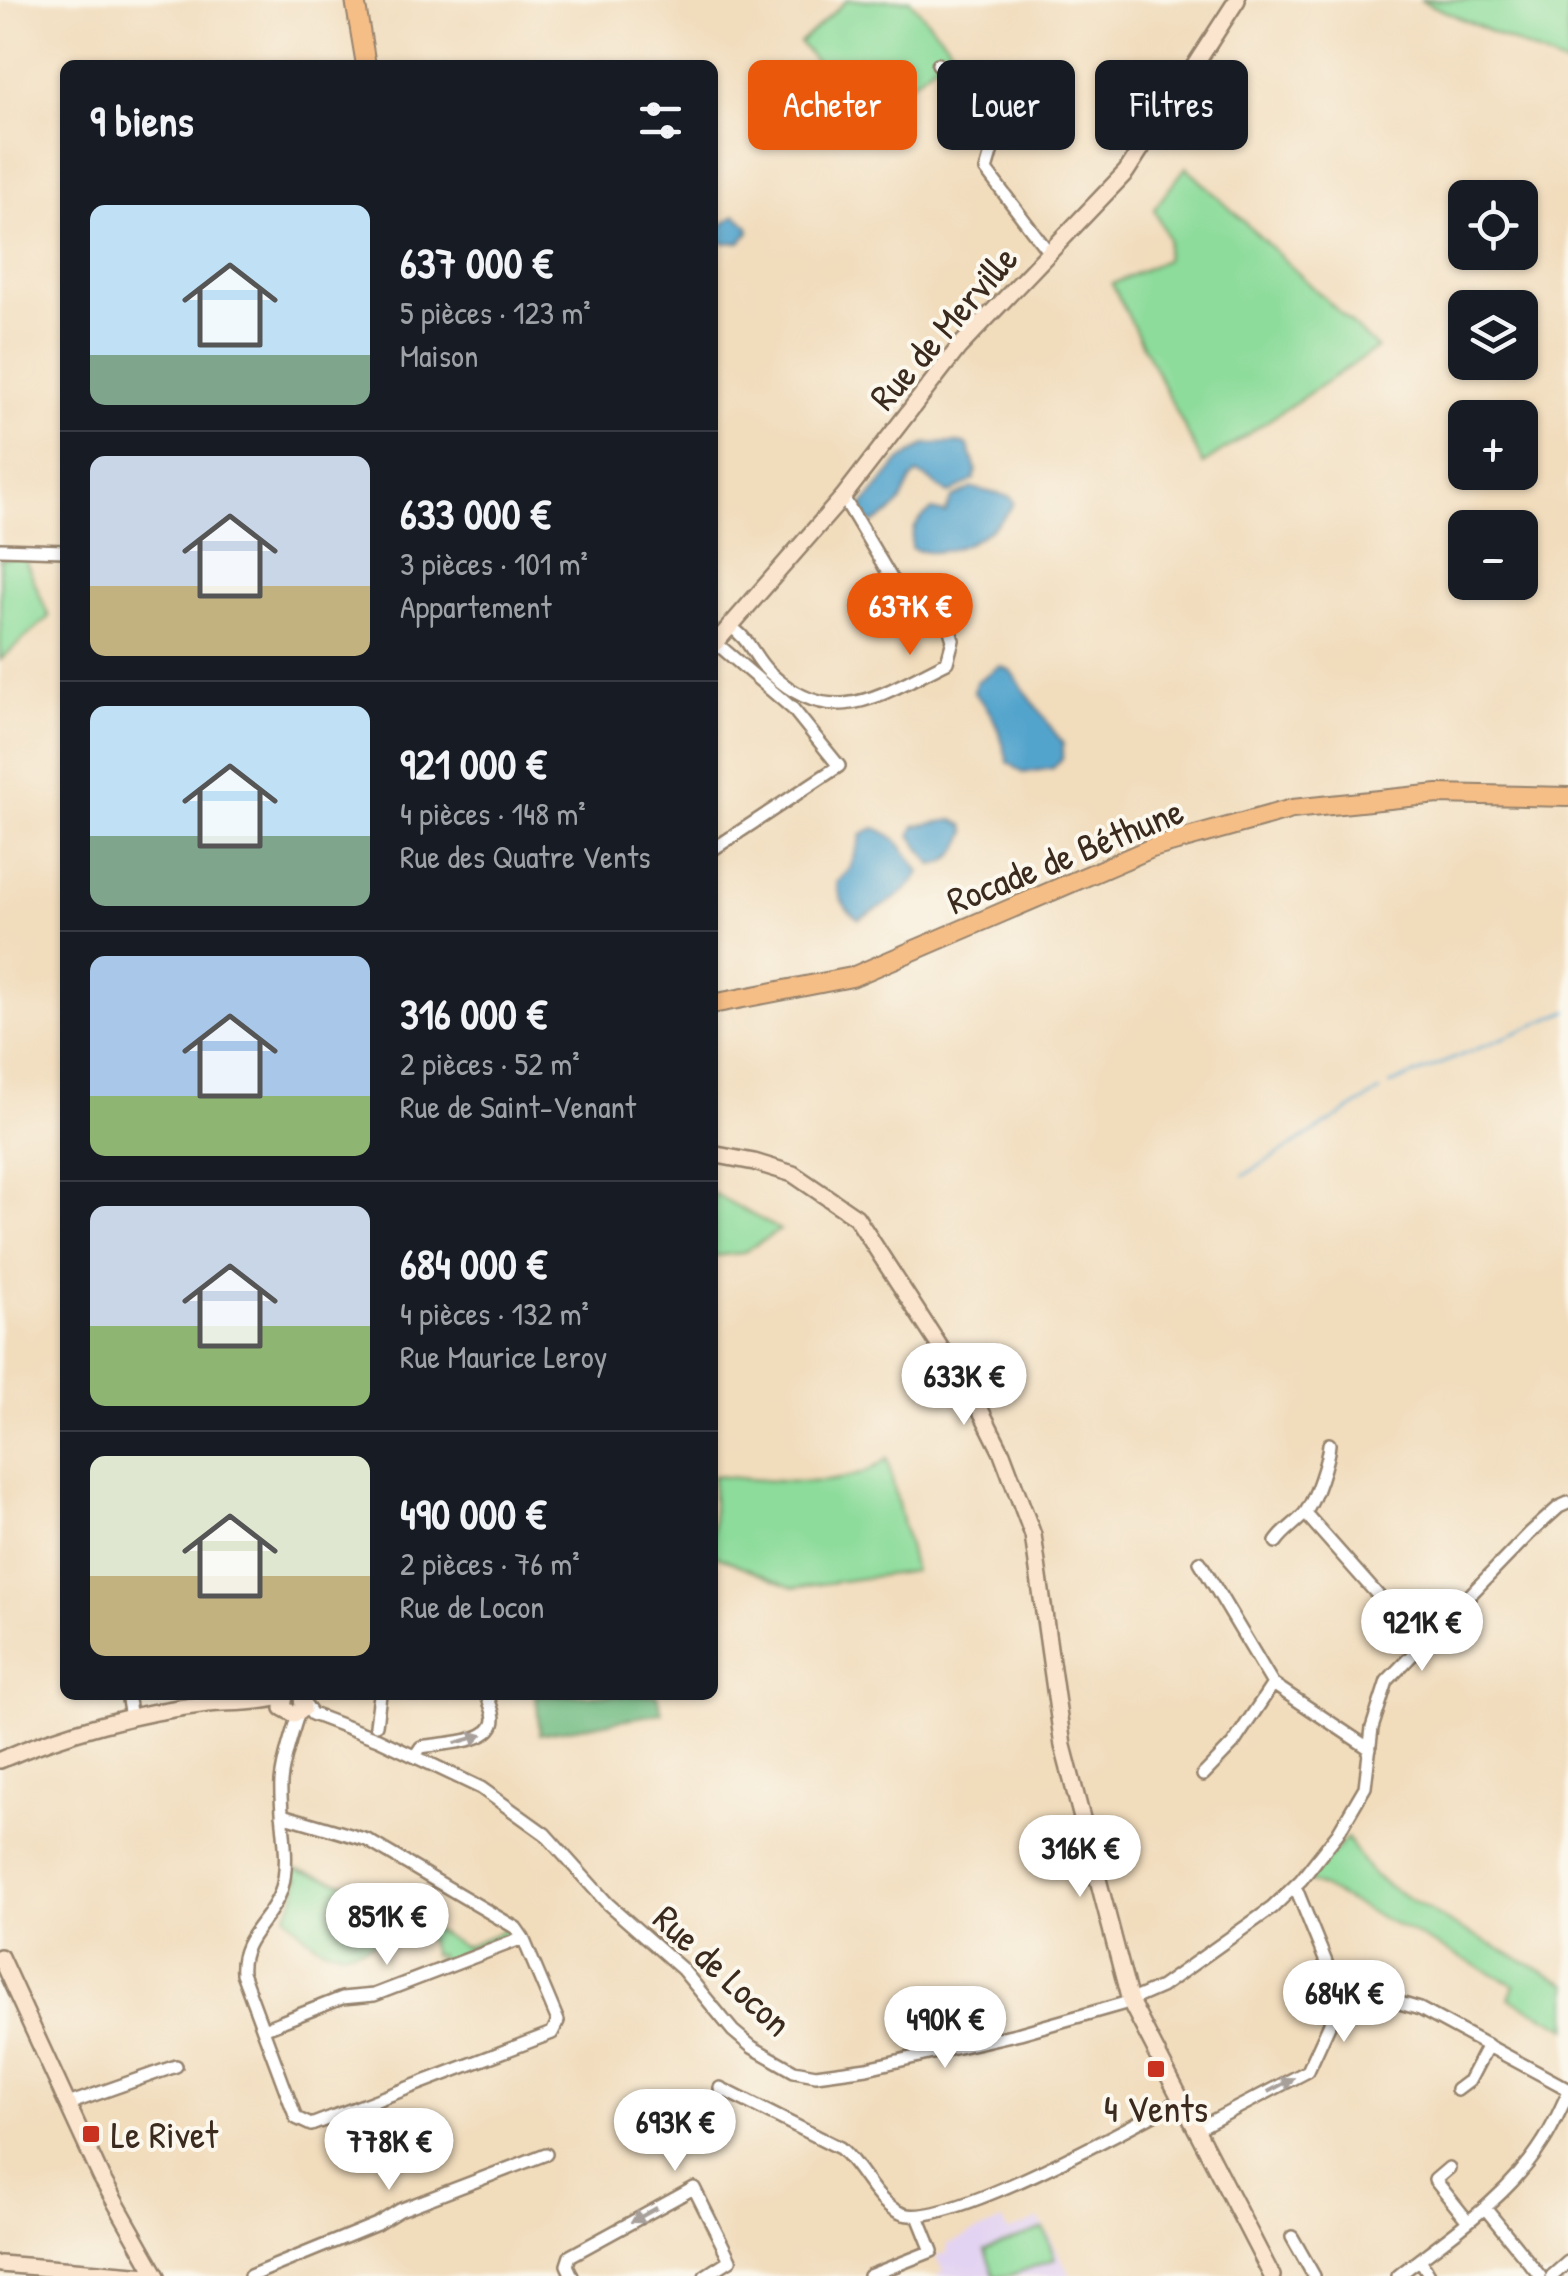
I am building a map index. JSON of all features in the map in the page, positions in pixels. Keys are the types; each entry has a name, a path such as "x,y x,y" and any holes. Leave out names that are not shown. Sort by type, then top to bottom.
{"main road":[{"path":"355,0 365,60"},
{"name":"Rocade de Béthune","path":"718,1003 852,978 1152,848 1292,809 1438,794 1568,797"}],"street":[{"name":"Rue de Merville","path":"718,641 843,497 959,347 1126,172 1237,0"},
{"path":"992,150 986,170 1050,254"},
{"path":"730,626 747,637 763,666 795,696 828,706 888,692 947,662 954,640 944,611 917,602 897,588 843,497"},
{"path":"0,549 60,551"},
{"path":"718,649 793,709 839,766 718,846"},
{"path":"718,1155 792,1174 856,1217 968,1387 1002,1453 1033,1536 1062,1746 1130,2001 1272,2276"},
{"path":"1276,1542 1305,1513 1328,1458 1329,1444"},
{"name":"Rue de Locon","path":"295,1703 329,1722 415,1756 481,1788 545,1834 608,1904 682,1969 733,2032 752,2047 794,2072 816,2074 867,2068 1020,2033 1130,2001 1161,1987 1272,1908 1298,1883 1358,1803 1365,1788 1376,1710 1387,1680 1530,1533 1568,1504"},
{"path":"1305,1513 1422,1645"},
{"path":"1200,1562 1273,1684 1370,1749"},
{"path":"1203,1775 1233,1744 1273,1684"},
{"path":"128,1700 132,1717"},
{"path":"0,1760 132,1717 253,1700 295,1703 293,1731 281,1779 282,1814 285,1868 281,1890 248,1939 241,1957 242,1973 296,2118 311,2126 552,2034 558,2021 524,1938 516,1928 367,1840 282,1814"},
{"path":"376,1725 379,1700"},
{"path":"415,1756 421,1747 485,1735 494,1718 489,1700"},
{"path":"1195,2130 1308,2071 1342,1999 1298,1883"},
{"path":"263,2029 342,1998 374,1995 524,1938"},
{"path":"0,1957 4,1976 101,2177 157,2276"},
{"path":"1342,1999 1393,2001 1420,2009 1568,2091 1565,2108 1532,2156 1485,2208 1398,2276"},
{"path":"1457,2090 1469,2080 1488,2046"},
{"path":"68,2104 176,2066"},
{"path":"720,2088 840,2148 885,2202 902,2213 918,2216 992,2193 1064,2161 1180,2100"},
{"path":"250,2276 377,2224 400,2210 546,2154"},
{"path":"1450,2168 1435,2180 1467,2220"},
{"path":"572,2276 567,2265 570,2256 694,2188 730,2260 704,2276"},
{"path":"1485,2208 1540,2276"},
{"path":"869,2276 932,2251 918,2216"},
{"path":"1292,2237 1314,2276"},
{"path":"1420,2259 1430,2276"},
{"path":"1552,2276 1568,2262"},
{"path":"0,2264 148,2276"}],"shaded area":[{"path":"1040,2219 1071,2276 937,2276 944,2271 935,2256 947,2253 948,2244 1003,2221 1008,2232"}],"green space":[{"path":"847,0 910,0 953,50 917,78 917,60 815,60 800,43"},
{"path":"1420,0 1568,0 1568,67"},
{"path":"1186,167 1377,348 1203,464 1112,284 1165,260 1168,239 1154,209"},
{"path":"28,555 26,562 49,617 0,660 0,559"},
{"path":"718,1196 780,1230 742,1253 718,1255"},
{"path":"887,1458 914,1571 793,1588 718,1556 718,1476 804,1482 851,1477 871,1470"},
{"path":"537,1700 658,1700 662,1713 540,1734"},
{"path":"1347,1838 1371,1873 1390,1887 1455,1926 1568,1984 1568,2028 1509,1998 1515,1985 1307,1880"},
{"path":"292,1868 363,1888 464,1947 501,1932 505,1926 511,1930 511,1938 497,1944 491,1941 438,1967 435,1960 441,1959 439,1954 433,1955 426,1934 412,1928 359,1948 331,1950 317,1944 286,1915 299,1878 293,1877"},
{"path":"1044,2229 1055,2259 1008,2276 994,2276 985,2250"}],"water":[{"path":"736,215 749,227 749,233 740,242 724,243 718,238 718,227"},
{"path":"926,444 968,445 976,470 974,480 948,494 917,474 889,514 873,523 867,520 862,507 900,461"},
{"path":"972,488 1011,497 1014,503 996,525 969,542 939,552 911,548 914,530 922,518 932,510 945,513 952,498"},
{"path":"1000,666 1010,670 1063,744 1062,759 1053,768 1023,773 1008,762 992,716 974,693 976,682"},
{"path":"953,820 964,825 967,832 950,858 932,865 911,835 915,826"},
{"path":"874,828 895,840 920,872 901,894 859,919 844,903 837,883 850,869 862,834"}],"waterway":[{"path":"1390,1085 1568,1011"},
{"path":"1243,1176 1380,1091"}],"place":[{"name":"4 Vents","path":"1156,2069"},
{"name":"Le Rivet","path":"91,2134"}]}
